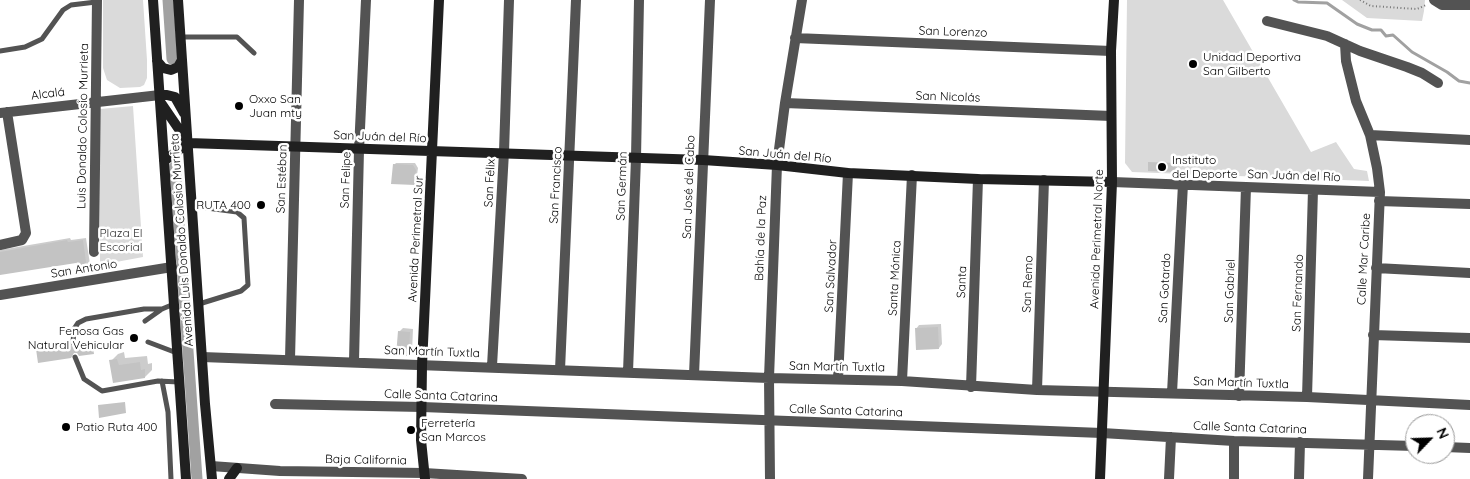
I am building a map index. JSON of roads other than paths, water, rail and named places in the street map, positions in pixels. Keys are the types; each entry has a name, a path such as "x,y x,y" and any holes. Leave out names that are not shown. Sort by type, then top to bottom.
{"street":[{"name":"Avenida Luis Donaldo Colosio Murrieta","path":"153,0 186,479"},
{"name":"Avenida Luis Donaldo Colosio Murrieta","path":"178,0 212,479"},
{"name":"San Estéban","path":"290,359 299,0"},
{"name":"San Felipe","path":"354,362 359,150 366,0"},
{"name":"Avenida Perimetral Sur","path":"424,476 421,440 422,365 439,0"},
{"name":"San Félix","path":"492,366 504,152 509,0"},
{"name":"San Francisco","path":"560,370 576,0"},
{"name":"San Germán","path":"628,372 636,158 639,0"},
{"name":"San José del Cabo","path":"694,375 710,0"},
{"name":"Bahía de la Paz","path":"770,479 769,378 777,166 784,103 802,0"},
{"name":"Avenida Perimetral Norte","path":"1100,479 1112,182 1111,51 1114,0"},
{"name":"Luis Donaldo Colosio Murrieta","path":"94,252 97,1"},
{"path":"1434,1 1442,5 1470,5"},
{"path":"1268,21 1306,30 1345,44 1422,73 1438,83"},
{"name":"San Lorenzo","path":"795,38 1111,51"},
{"name":"Calle Mar Caribe","path":"1345,44 1346,61 1356,102 1370,135 1377,168 1380,196 1368,479"},
{"path":"157,61 163,68 171,70 178,67 182,60"},
{"path":"164,160 188,143 160,98 167,95 175,97 186,116"},
{"name":"Alcalá","path":"3,112 95,102 160,98"},
{"name":"San Nicolás","path":"784,103 1111,116"},
{"path":"0,245 17,242 24,238 26,233 3,112"},
{"path":"1370,135 1470,140"},
{"name":"San Juán del Río","path":"188,143 703,160 848,173 978,179 1246,186 1470,204"},
{"name":"San Salvador","path":"838,379 848,173"},
{"name":"Santa Mónica","path":"902,381 912,175"},
{"name":"Santa","path":"971,387 978,179"},
{"name":"San Remo","path":"1037,390 1044,180"},
{"name":"San Gotardo","path":"1172,393 1183,184"},
{"name":"San Gabriel","path":"1239,396 1246,186"},
{"name":"San Fernando","path":"1307,398 1313,190"},
{"name":"San Antonio","path":"0,295 172,267"},
{"path":"1376,268 1470,274"},
{"path":"1373,336 1470,338"},
{"name":"San Martín Tuxtla","path":"202,357 492,366 769,378 902,381 1037,390 1172,393 1470,405"},
{"name":"Calle Santa Catarina","path":"275,404 422,407 1405,446"},
{"path":"1169,479 1171,437"},
{"path":"1234,440 1234,479"},
{"path":"1299,479 1300,442"},
{"path":"1455,447 1470,448"},
{"name":"Baja California","path":"211,466 281,475 522,479"},
{"path":"229,479 237,468"}],"lane":[{"path":"0,51 25,48 42,39 63,10 71,5 97,1"},
{"path":"180,37 237,37 254,53"},
{"path":"192,206 237,212 244,218 248,286 241,291 199,304"},
{"path":"145,321 162,309 175,304"},
{"path":"73,343 74,329 78,323 86,319 144,308 162,309"},
{"path":"148,342 178,353"},
{"path":"75,357 84,379 102,391 162,381 180,382"},
{"path":"162,381 168,412 171,479"}],"waterway":[{"path":"168,0 172,59"},
{"path":"1294,0 1298,2 1327,3 1357,24 1372,30 1381,30 1386,36 1393,35 1412,52 1459,81 1470,83"},
{"path":"175,166 197,479"}],"place":[{"name":"Unidad Deportiva San Gilberto","path":"1193,64"},
{"name":"Oxxo San Juan mty","path":"239,106"},
{"name":"Instituto del Deporte","path":"1162,167"},
{"name":"RUTA 400","path":"261,205"},
{"name":"Fenosa Gas Natural Vehicular","path":"134,338"},
{"name":"Patio Ruta 400","path":"66,427"},
{"name":"Ferretería San Marcos","path":"411,430"}],"park label":[{"name":"Plaza El Escorial","path":"121,240"}]}
